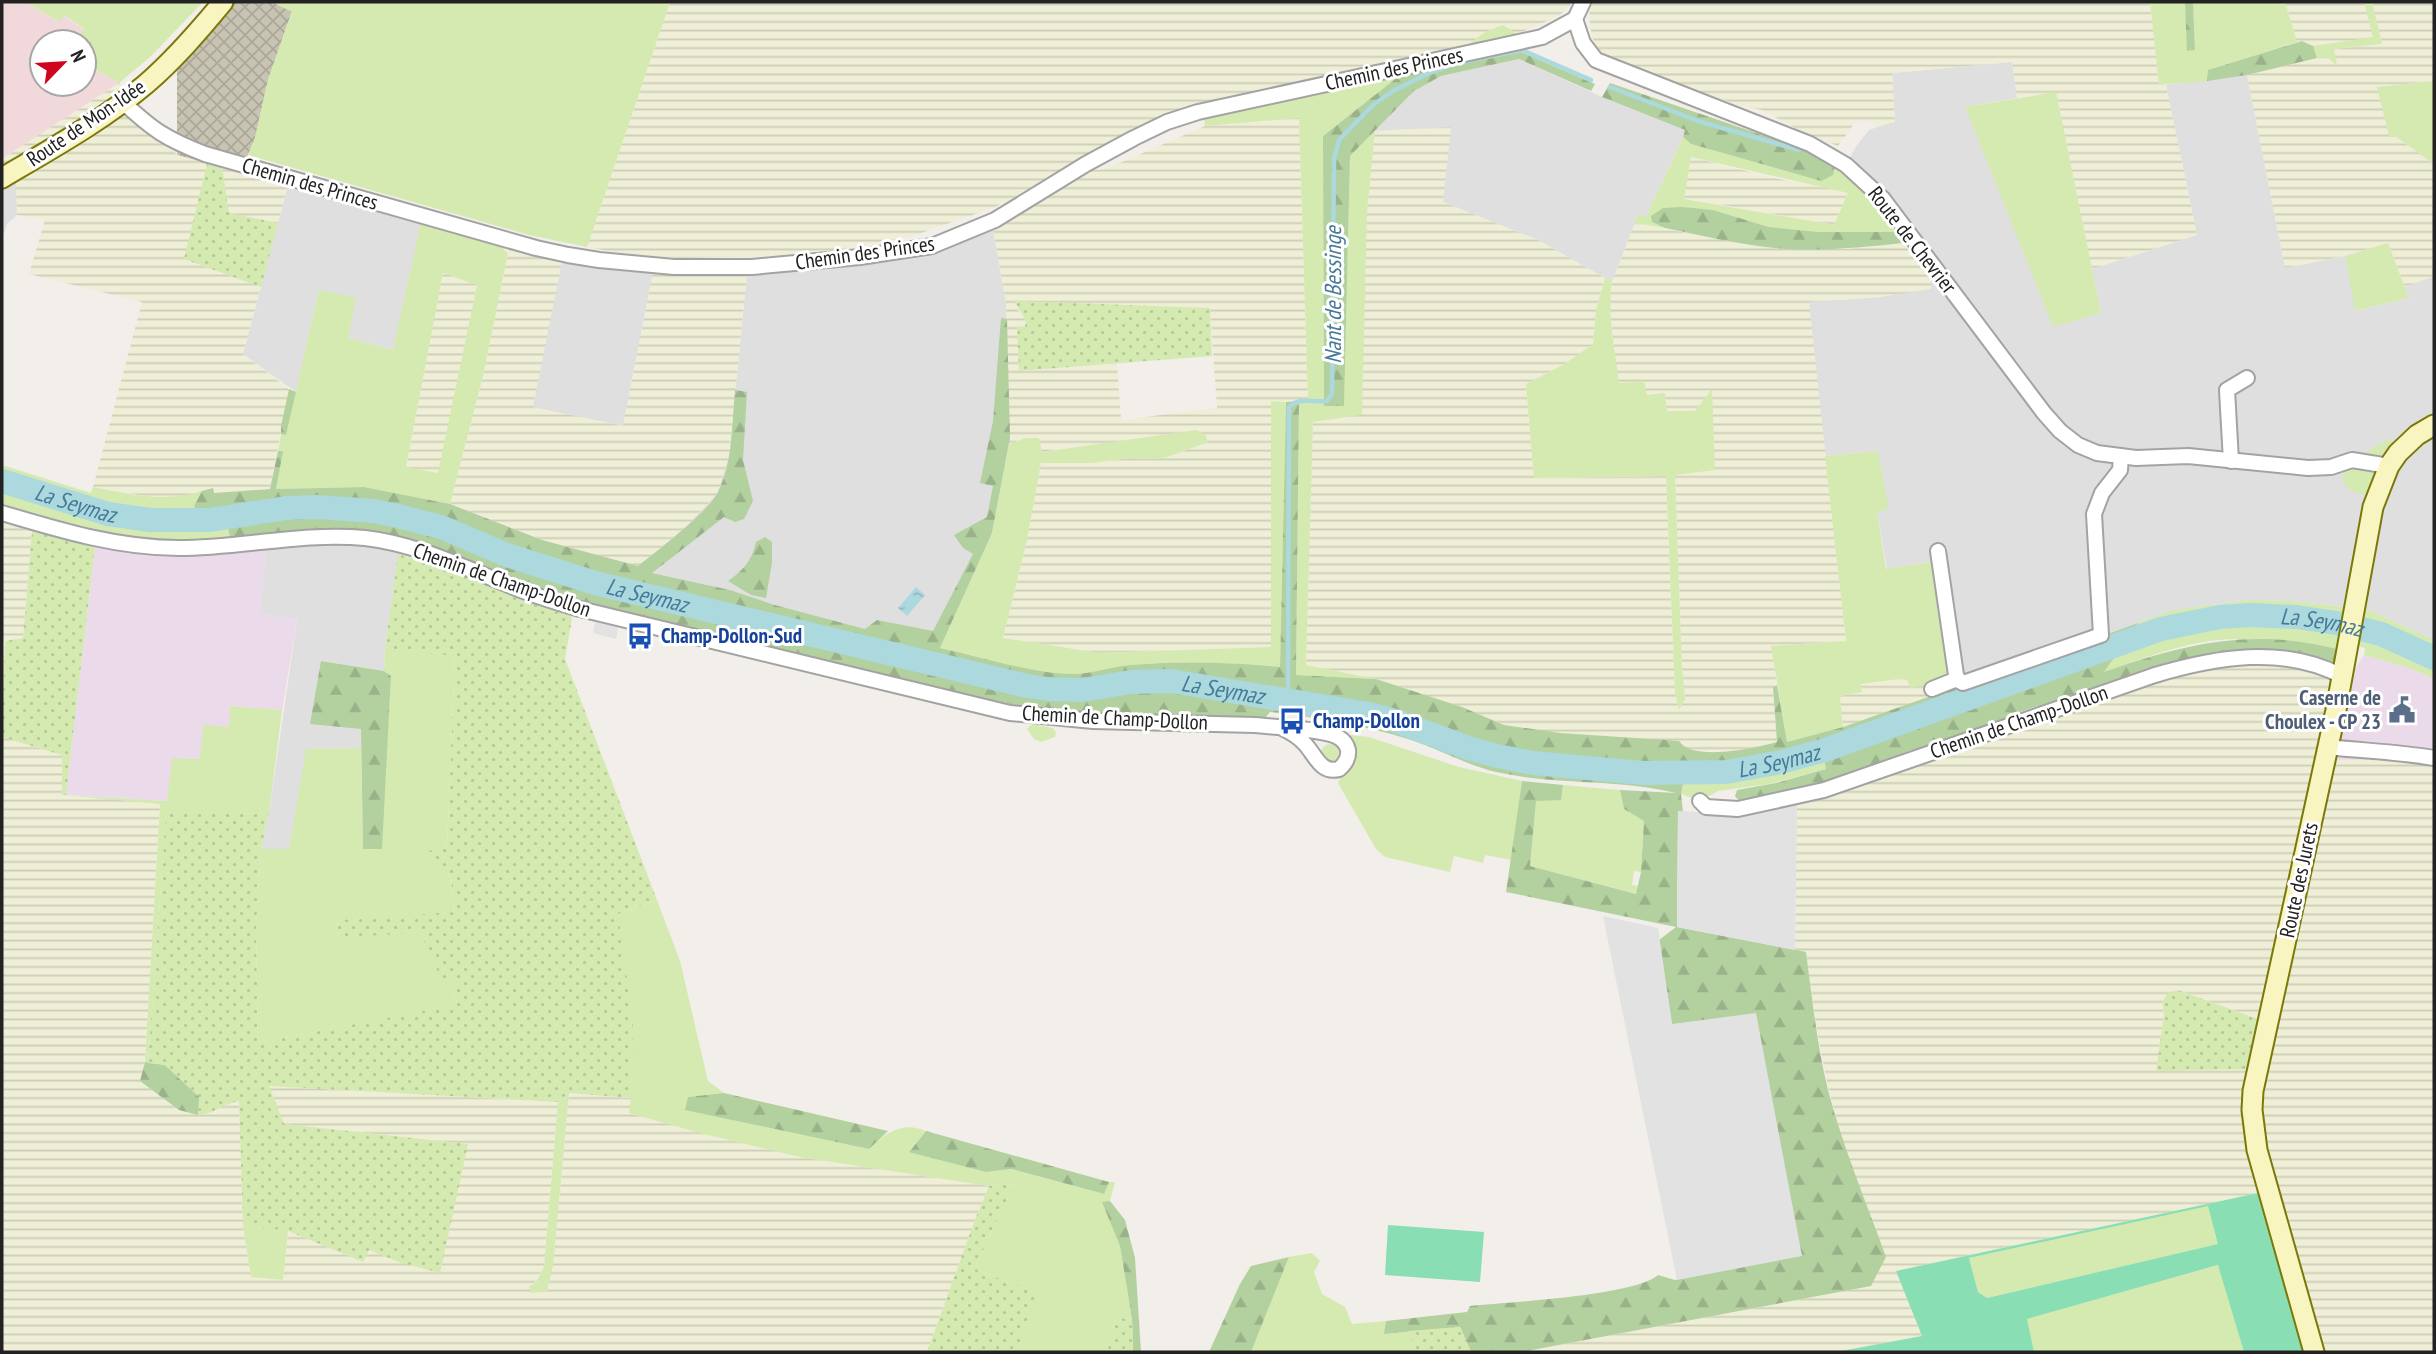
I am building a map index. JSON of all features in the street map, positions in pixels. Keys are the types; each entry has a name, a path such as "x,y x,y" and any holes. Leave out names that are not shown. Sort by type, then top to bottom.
{"street":[{"name":"Route de Mon-Idée","path":"2,178 123,102 163,69 223,2"},
{"path":"1575,19 1583,2"},
{"name":"Chemin des Princes","path":"123,102 144,124 161,135 205,155 536,248 598,260 674,267 752,268 897,253 932,246 995,220 1086,164 1167,122 1261,97 1542,37 1575,19"},
{"name":"Route de Chevrier","path":"1575,19 1586,50 1596,60 1790,135 1846,164 1883,199 2035,401 2060,431 2078,445 2097,453 2121,456 2188,456 2308,468 2331,467 2352,460 2389,466"},
{"path":"2231,461 2227,390 2247,378"},
{"name":"Route des Jurets","path":"2315,1352 2253,1130 2252,1110 2257,1070 2343,676 2373,507 2389,466 2407,444 2434,425"},
{"path":"1932,689 1957,679 1963,682 2101,635 2094,514 2102,493 2120,470 2121,456"},
{"name":"Chemin de Champ-Dollon","path":"2,513 87,537 179,548 338,536 383,541 428,553 519,590 576,608 1010,713 1058,719 1240,725 1282,728 1332,734 1344,741 1348,758 1339,769 1333,771 1321,765 1300,739 1282,728"},
{"path":"1938,551 1957,679"},
{"name":"Chemin de Champ-Dollon","path":"1700,801 1706,807 1738,809 1824,790 2189,665 2264,656 2297,659 2327,667 2343,676"},
{"path":"2328,747 2370,752 2386,750 2434,758"}],"shaded area":[{"path":"2,2 25,2 59,22 63,15 81,28 28,28 28,98 96,98 2,159"},
{"path":"234,2 272,2 292,11 268,80 255,138 241,172 177,155 177,67"},
{"path":"1519,59 1602,97 1686,130 1646,217 1638,215 1612,282 1538,240 1443,202 1375,131 1414,91 1441,76"},
{"path":"2012,62 2017,98 1965,107 2101,313 2092,269 2197,235 2166,85 2247,75 2285,268 2345,256 2356,311 2409,298 2405,287 2434,276 2434,640 2366,609 2290,601 2249,600 2212,605 1931,696 1934,561 1887,569 1877,512 1888,509 1878,451 1825,456 1808,302 1881,297 1931,278 1846,165 1869,130 1895,121 1892,73"},
{"path":"98,72 119,83 98,97"},
{"path":"2,178 16,179 17,215 7,224 2,239"},
{"path":"288,185 421,222 394,350 348,338 319,290 296,392 243,354"},
{"path":"993,229 1006,303 1010,439 984,534 926,646 730,590 652,573 729,457 747,273 911,258 945,249"},
{"path":"562,261 653,272 623,426 532,407"},
{"path":"323,529 352,530 400,537 420,543 574,600 573,612 448,568 399,554 384,671 322,661 361,729 361,748 307,749 289,849 261,849 269,813 297,620 260,614 267,534"},
{"path":"95,547 157,556 266,549 260,614 297,620 282,710 231,706 229,727 200,759 173,758 168,801 66,795"},
{"path":"595,622 618,628 616,639 593,633"},
{"path":"2364,655 2406,667 2434,679 2434,764 2332,760 2350,677"},
{"path":"1797,801 1795,950 1677,927 1678,811 1734,814"},
{"path":"1603,916 1658,928 1672,1024 1756,1013 1802,1256 1677,1280"}],"green space":[{"path":"25,2 203,2 151,56 119,83 98,72 98,28 83,28 64,15 60,22"},
{"path":"272,2 670,2 587,247 529,235 248,155 255,138 268,80 292,12"},
{"path":"670,2 1573,2 1559,16 1517,34 1503,25 1485,32 1466,46 1190,107 1151,123 995,207 910,237 832,251 782,256 681,258 631,255 587,247"},
{"path":"1591,2 2150,2 2159,85 2166,85 2197,235 2092,269 2056,93 2017,98 2012,62 1892,73 1895,122 1875,126 1870,121 1856,121 1838,146 1803,132 1762,110 1745,107 1622,65 1607,57 1592,37 1589,16"},
{"path":"2150,2 2185,2 2188,51 2195,50 2193,2 2285,2 2297,42 2209,70 2207,81 2159,85"},
{"path":"2185,2 2193,2 2195,50 2187,51"},
{"path":"2285,2 2364,2 2374,38 2313,46 2302,41 2297,42"},
{"path":"2364,2 2372,2 2382,44 2334,49 2337,66 2328,57 2317,58 2313,46 2373,37"},
{"path":"2372,2 2434,2 2434,81 2378,87 2395,136 2434,164 2434,276 2405,287 2388,243 2345,256 2285,268 2247,75 2321,57 2328,57 2336,64 2334,49 2382,44"},
{"path":"1503,25 1517,34 1466,46 1485,32"},
{"path":"2302,41 2313,46 2317,58 2247,75 2207,81 2208,70"},
{"path":"1521,52 1595,84 1591,91 1519,59 1441,76 1414,91 1350,156 1344,406 1324,406 1323,136 1399,76"},
{"path":"1399,76 1323,136 1324,406 1344,406 1350,156 1375,131 1367,211 1362,415 1313,422 1306,665 1376,679 1296,675 1299,401 1308,402 1299,118 1205,126 1204,118"},
{"path":"2434,81 2434,164 2395,136 2389,136 2377,87"},
{"path":"119,83 177,155 288,185 243,354 289,389 270,489 213,493 213,488 171,498 93,487 142,302 29,274 45,220 17,215 16,179 2,178 2,159"},
{"path":"1610,83 1806,150 1835,166 1833,175 1821,181 1691,144 1683,137 1685,130 1602,97"},
{"path":"2056,92 2101,313 2053,327 1965,107"},
{"path":"1299,117 1308,403 1271,402 1271,647 1100,653 1003,638 1026,544 1041,463 1162,459 1208,442 1077,446 1042,452 1025,438 1009,445 1006,303 993,229 1091,170 1106,169 1205,126","holes":["1016,307 1210,308 1217,408 1121,420 1117,364 1020,371 1018,327 1025,327 1026,321"]},
{"path":"1451,127 1443,202 1538,240 1605,278 1596,310 1593,344 1563,365 1526,384 1534,478 1666,476 1675,693 1679,709 1685,699 1675,475 1711,391 1695,411 1667,411 1647,395 1618,383 1609,300 1612,282 1635,223 1755,246 1846,249 1903,243 1931,278 1931,289 1881,297 1809,302 1846,641 1771,646 1777,685 1773,687 1777,743 1751,750 1692,751 1536,731 1504,725 1462,707 1376,679 1306,665 1313,421 1367,211 1375,131"},
{"path":"1683,137 1691,144 1821,181 1835,166 1863,188 1897,230 1819,232 1769,227 1713,210 1652,222 1665,228 1635,223 1638,214 1646,217","holes":["1691,157 1848,193 1834,225 1684,199"]},
{"path":"1691,157 1779,179 1848,192 1834,225 1683,198"},
{"path":"207,164 222,167 229,213 278,223 261,287 184,259"},
{"path":"1663,208 1713,210 1769,227 1819,232 1895,232 1903,243 1832,249 1773,248 1665,228 1652,222 1651,216"},
{"path":"421,222 498,244 508,253 483,376 450,504 364,487 276,489 282,452 278,451 281,434 286,435 319,290 356,298 348,338 393,350","holes":["443,273 477,285 438,473 406,467"]},
{"path":"2388,243 2409,298 2355,311 2345,256"},
{"path":"509,249 562,261 533,407 623,426 653,272 747,273 729,457 717,494 686,527 638,566 542,540 450,504 483,376"},
{"path":"443,272 477,285 439,473 406,468"},
{"path":"1605,278 1612,282 1611,319 1619,383 1644,381 1647,395 1665,393 1667,411 1695,411 1712,389 1715,470 1675,475 1685,699 1679,710 1675,693 1666,476 1534,478 1526,384 1563,365 1593,344 1596,310"},
{"path":"1014,301 1210,308 1212,356 1019,371 1017,327 1025,327 1026,321"},
{"path":"1001,318 1007,319 1010,438 992,533 940,648 1056,673 1078,674 1130,665 1168,663 1280,667 1286,402 1299,401 1296,675 1376,679 1462,707 1504,725 1560,733 1679,741 1697,751 1710,752 1740,750 1777,742 1773,687 1777,685 1787,742 1843,727 2093,644 2105,635 2138,623 2104,672 2195,646 2253,639 2314,644 2347,652 2342,676 2297,659 2167,671 2157,665 2128,675 2122,686 2051,711 2038,706 2011,715 2005,727 1922,756 1911,750 1882,762 1878,772 1745,808 1735,796 1737,790 1776,783 1826,769 1822,748 1755,764 1686,769 1681,794 1683,812 1678,811 1677,927 1806,952 1828,1090 1886,1257 1871,1286 1522,1352 1471,1352 1460,1327 1384,1334 1386,1321 1467,1312 1470,1306 1598,1293 1645,1282 1658,1275 1675,1280 1802,1255 1672,1024 1659,940 1676,927 1506,892 1522,781 1563,785 1561,800 1536,801 1530,866 1636,894 1641,872 1644,821 1624,809 1620,790 1676,793 1501,773 1376,730 1288,714 1270,712 1265,718 1083,714 1039,710 868,673 574,600 400,537 323,529 230,538 226,515 202,518 194,506 202,491 213,488 214,493 270,489 278,451 283,451 276,489 364,487 450,504 542,540 638,566 693,520 718,492 727,468 735,390 747,392 743,460 753,501 744,519 735,522 724,517 652,573 730,590 865,629 877,620 933,631 973,554 963,548 954,535 987,517 993,486 980,483 993,421"},
{"path":"289,389 296,392 286,435 281,434 281,426"},
{"path":"1271,401 1286,402 1280,667 1167,663 1130,665 1078,674 1056,673 940,648 992,533 1009,445 1025,438 1039,438 1042,452 1197,430 1206,436 1208,442 1162,459 1041,463 1026,544 1003,638 1100,653 1271,647"},
{"path":"2389,439 2398,443 2391,450 2378,455 2364,453"},
{"path":"1878,451 1889,509 1877,512 1886,569 1935,561 1950,661 1946,677 1911,688 1906,678 1861,684 1862,692 1840,696 1843,727 1787,742 1771,646 1846,641 1825,456"},
{"path":"2,465 91,493 93,487 161,497 202,491 194,506 226,514 230,538 165,540 101,534 2,507"},
{"path":"2347,466 2374,470 2377,476 2366,494 2350,490 2346,486 2343,477"},
{"path":"2,523 32,531 23,638 2,641"},
{"path":"32,531 95,547 66,795 62,795 62,755 2,737 5,641 23,638"},
{"path":"765,537 772,542 772,563 766,598 751,595 728,581 746,564 756,542"},
{"path":"398,554 448,568 573,612 565,659 657,900 618,914 633,1022 631,1098 569,1093 558,1102 269,1086 284,1124 468,1144 440,1273 399,1262 369,1250 363,1262 288,1231 243,1225 239,1101 198,1115 199,1097 165,1065 148,1063 166,814 269,813 261,849 256,926 258,1043 457,1004 452,979 439,980 434,955 425,955 424,932 339,938 337,920 454,912 451,877 421,852 447,848 455,656 385,648"},
{"path":"2249,600 2347,607 2340,650 2260,640 2216,640 2167,651 2103,673 2138,623 2174,610"},
{"path":"2366,609 2434,640 2434,679 2406,667 2364,655 2365,648 2358,646"},
{"path":"385,648 455,655 447,848 422,852 451,877 454,913 337,920 339,937 424,931 433,954 452,979 457,1004 258,1043 256,926 261,849 289,849 306,749 361,748 363,848 381,849 391,676 384,671"},
{"path":"2241,658 2337,673 2258,1019 2178,990 2162,1008 2164,1013 2156,1070 2246,1069 2242,1124 2258,1193 1896,1271 1922,1336 1836,1352 1522,1352 1871,1286 1828,1087 1806,953 1795,950 1797,797 2155,675"},
{"path":"321,661 384,671 391,676 382,849 363,849 361,729 310,724"},
{"path":"1907,678 1928,684 1931,696 1843,727 1840,696 1862,692 1861,684"},
{"path":"230,706 282,710 269,813 166,815 148,1063 145,1062 160,804 62,795 167,801 172,758 200,759 203,725 229,727"},
{"path":"1032,724 1053,728 1055,737 1041,742 1034,739 1027,729"},
{"path":"1350,735 1369,737 1459,767 1522,781 1512,860 1485,855 1483,863 1454,856 1450,872 1385,857 1376,849 1338,783 1355,759 1356,753"},
{"path":"2,737 63,755 62,795 160,803 145,1062 140,1081 179,1110 213,1112 223,1105 239,1100 243,1225 251,1277 283,1280 288,1231 363,1262 369,1249 399,1262 467,1144 283,1124 269,1086 558,1102 544,1267 533,1285 533,1293 553,1266 569,1093 631,1098 629,1113 800,1157 989,1186 927,1352 2,1352"},
{"path":"1326,744 1334,744 1339,753 1337,760 1326,762 1321,757 1321,749"},
{"path":"1822,748 1826,769 1769,784 1718,791 1700,801 1681,794 1686,769 1755,764"},
{"path":"2400,759 2434,764 2434,1352 2325,1352 2266,1149 2261,1113 2271,1061 2270,1049 2332,760"},
{"path":"1563,785 1620,790 1624,809 1644,821 1641,872 1634,871 1632,885 1638,886 1637,894 1530,866 1536,800 1561,800"},
{"path":"657,900 680,961 708,1081 724,1093 688,1097 686,1110 869,1149 895,1130 917,1128 926,1131 909,1151 986,1172 1010,1169 1103,1194 1109,1182 1115,1182 1110,1201 1103,1203 1120,1246 1132,1319 1115,1318 1107,1352 1017,1352 1037,1293 977,1270 976,1264 1015,1184 989,1186 800,1157 629,1113 631,1098 618,914"},
{"path":"2178,990 2258,1019 2246,1069 2156,1071 2164,1014 2162,1002 2168,993"},
{"path":"145,1062 165,1065 200,1097 198,1115 179,1110 140,1081"},
{"path":"569,1093 553,1266 547,1291 532,1293 529,1287 536,1282 544,1267 558,1102"},
{"path":"724,1093 888,1131 869,1149 685,1110 688,1097"},
{"path":"926,1131 1109,1182 1104,1194 1011,1169 986,1172 909,1152"},
{"path":"1015,1184 976,1264 977,1270 1038,1293 1017,1352 927,1352 989,1186"},
{"path":"2258,1193 2306,1352 2244,1352 2218,1265 2027,1319 2034,1352 1836,1352 1922,1336 1896,1271","holes":["2208,1206 2218,1244 1987,1298 1978,1292 1969,1258"]},
{"path":"1110,1201 1125,1220 1135,1258 1141,1352 1133,1352 1132,1319 1120,1246 1102,1202"},
{"path":"2208,1205 2219,1244 1987,1298 1978,1292 1969,1258"},
{"path":"243,1225 288,1231 283,1280 251,1277"},
{"path":"1388,1225 1484,1232 1480,1282 1385,1275"},
{"path":"1312,1253 1320,1261 1314,1272 1322,1294 1345,1307 1352,1324 1386,1321 1385,1334 1452,1328 1438,1352 1251,1352 1289,1257"},
{"path":"1289,1257 1251,1352 1209,1352 1251,1266"},
{"path":"2219,1265 2244,1352 2034,1352 2026,1319"},
{"path":"1115,1318 1132,1319 1133,1352 1107,1352"},
{"path":"1460,1327 1471,1352 1416,1352 1408,1331"}],"water":[{"path":"916,587 925,595 907,616 898,608"}],"waterway":[{"name":"Nant de Bessinge","path":"1288,700 1289,407 1302,401 1327,401 1332,394 1334,159 1339,140 1373,105 1393,91 1427,74 1461,62 1522,50 1591,80"},
{"name":"Nant de Bessinge","path":"1610,87 1698,121 1799,150"},
{"name":"La Seymaz","path":"2,481 108,514 150,520 210,520 286,508 374,511 441,527 507,555 595,583 1027,686 1082,690 1131,682 1171,681 1369,714 1497,756 1533,763 1643,773 1726,772 1781,762 1825,750 2161,629 2220,617 2296,617 2337,623 2381,634 2434,658"}],"place":[{"name":"Champ-Dollon-Sud","path":"640,636"},
{"name":"Caserne de Choulex - CP 23","path":"2402,710"},
{"name":"Champ-Dollon","path":"1292,721"}]}
